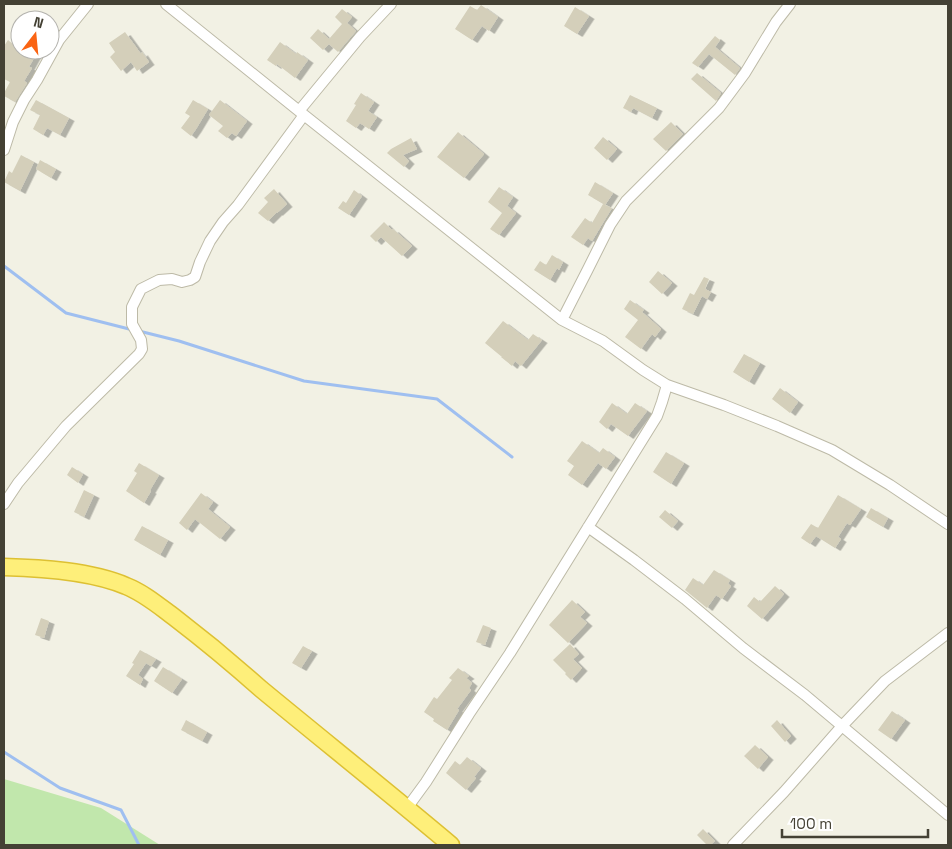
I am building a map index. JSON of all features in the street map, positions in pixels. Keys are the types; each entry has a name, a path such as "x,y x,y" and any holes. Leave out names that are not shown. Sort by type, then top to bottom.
{"highway":[{"path":"4,567 79,573 127,586 149,598 200,637 451,845"}],"street":[{"path":"4,150 13,122 24,100 59,40 88,4"},
{"path":"166,4 562,320 603,341 667,385 724,405 832,450 890,485 948,524"},
{"path":"4,504 12,491 66,426 139,354 142,349 141,340 132,324 132,306 141,288 159,280 172,279 182,282 190,280 195,276 210,241 238,205 301,113 360,37 391,4"},
{"path":"562,320 610,225 626,202 719,108 745,73 776,22 790,4"},
{"path":"407,808 510,653 657,416 667,385"},
{"path":"588,527 685,599 743,648 805,695 948,816"},
{"path":"733,845 885,681 948,633"}],"green space":[{"path":"4,779 101,808 160,845 4,845"}],"building":[{"path":"481,5 498,17 489,31 482,26 472,40 455,29 470,6 477,10"},
{"path":"575,7 589,16 577,34 564,26"},
{"path":"342,9 352,17 347,23 356,31 338,52 329,44 323,50 310,38 318,29 329,39 342,24 335,17"},
{"path":"125,32 149,62 137,71 131,62 121,71 110,57 115,52 109,43"},
{"path":"715,36 720,40 715,47 740,68 735,75 709,54 698,67 692,63"},
{"path":"8,40 10,42 10,60 33,60 29,67 32,68 24,81 27,83 15,102 4,96 10,82 4,79 4,46"},
{"path":"280,42 308,60 295,78 277,64 276,66 267,60"},
{"path":"697,73 721,93 716,101 691,79"},
{"path":"361,93 374,102 368,111 377,117 369,129 360,123 356,128 346,121"},
{"path":"630,95 657,108 652,118 633,108 631,112 623,108"},
{"path":"36,100 69,118 60,135 47,128 43,135 33,129 40,115 30,110"},
{"path":"193,100 208,109 191,136 181,128 190,116 185,113"},
{"path":"220,100 247,121 236,136 232,133 227,138 218,131 223,126 209,115"},
{"path":"671,122 683,134 666,151 653,139"},
{"path":"458,132 484,154 464,178 437,157"},
{"path":"603,137 617,149 607,160 594,148"},
{"path":"411,138 417,149 403,155 409,161 404,167 387,153"},
{"path":"21,155 34,162 20,191 4,182 9,171 12,173"},
{"path":"40,160 56,169 51,178 36,169"},
{"path":"595,182 613,193 605,205 588,195"},
{"path":"499,187 513,197 507,206 516,213 499,235 490,229 502,213 488,202"},
{"path":"274,189 287,204 268,221 258,213 268,202 264,198"},
{"path":"354,190 362,196 349,215 338,208 343,201 346,203"},
{"path":"603,204 612,208 592,241 588,238 583,245 571,237 585,218 592,223"},
{"path":"384,222 412,246 402,256 381,237 376,242 370,236"},
{"path":"552,255 563,262 550,280 534,270 540,261 546,265"},
{"path":"658,271 672,283 662,294 649,282"},
{"path":"704,277 709,279 705,289 711,292 707,299 702,296 693,314 682,309 690,293 694,295"},
{"path":"630,300 644,310 642,312 661,329 655,337 652,334 641,349 625,337 638,320 624,309"},
{"path":"503,321 528,340 533,334 542,340 521,366 515,361 512,366 485,343"},
{"path":"744,354 760,363 749,382 733,372"},
{"path":"780,388 798,402 790,413 772,399"},
{"path":"612,403 627,414 635,403 647,411 628,436 611,424 607,429 599,422"},
{"path":"582,441 599,453 603,448 615,457 606,469 598,463 582,485 568,475 574,466 567,461"},
{"path":"666,452 684,463 671,484 653,472"},
{"path":"139,463 159,475 144,503 126,491 137,473 134,471"},
{"path":"72,467 83,474 78,483 67,475"},
{"path":"84,490 94,495 84,517 74,512"},
{"path":"201,493 213,502 208,509 230,527 220,539 195,519 187,530 179,523"},
{"path":"838,495 861,509 850,525 847,523 838,537 841,539 835,548 816,536 810,544 801,538 811,524 818,528"},
{"path":"871,508 888,518 883,527 866,517"},
{"path":"665,510 678,521 672,528 659,517"},
{"path":"142,526 168,540 160,555 134,540"},
{"path":"714,570 730,580 728,584 731,586 722,599 716,595 707,608 685,590 693,578 703,585"},
{"path":"775,586 784,594 762,619 747,606 754,597 760,602"},
{"path":"572,600 585,612 580,617 587,623 568,643 549,625"},
{"path":"41,618 49,621 44,638 35,635"},
{"path":"483,625 491,628 485,645 476,642"},
{"path":"570,644 579,654 573,659 582,668 571,680 553,660"},
{"path":"303,646 312,651 301,668 292,663"},
{"path":"140,650 156,659 151,666 146,663 138,675 143,679 140,685 126,676"},
{"path":"163,667 182,679 172,693 154,681"},
{"path":"458,668 469,676 466,678 472,683 469,688 471,690 457,709 459,710 447,730 433,721 434,719 424,712 434,697 437,699 452,680 449,678"},
{"path":"892,711 905,720 891,739 878,730"},
{"path":"186,720 207,732 202,741 181,730"},
{"path":"777,720 791,736 785,742 771,726"},
{"path":"755,745 768,757 758,769 744,756"},
{"path":"467,757 481,768 474,777 476,778 466,790 446,773 455,761 460,765"},
{"path":"703,829 715,841 710,845 707,845 697,835"}],"waterway":[{"path":"4,266 66,313 133,330"},
{"path":"139,331 179,341 304,381 437,399 512,457"},
{"path":"4,752 60,788 121,810 139,845"}]}
